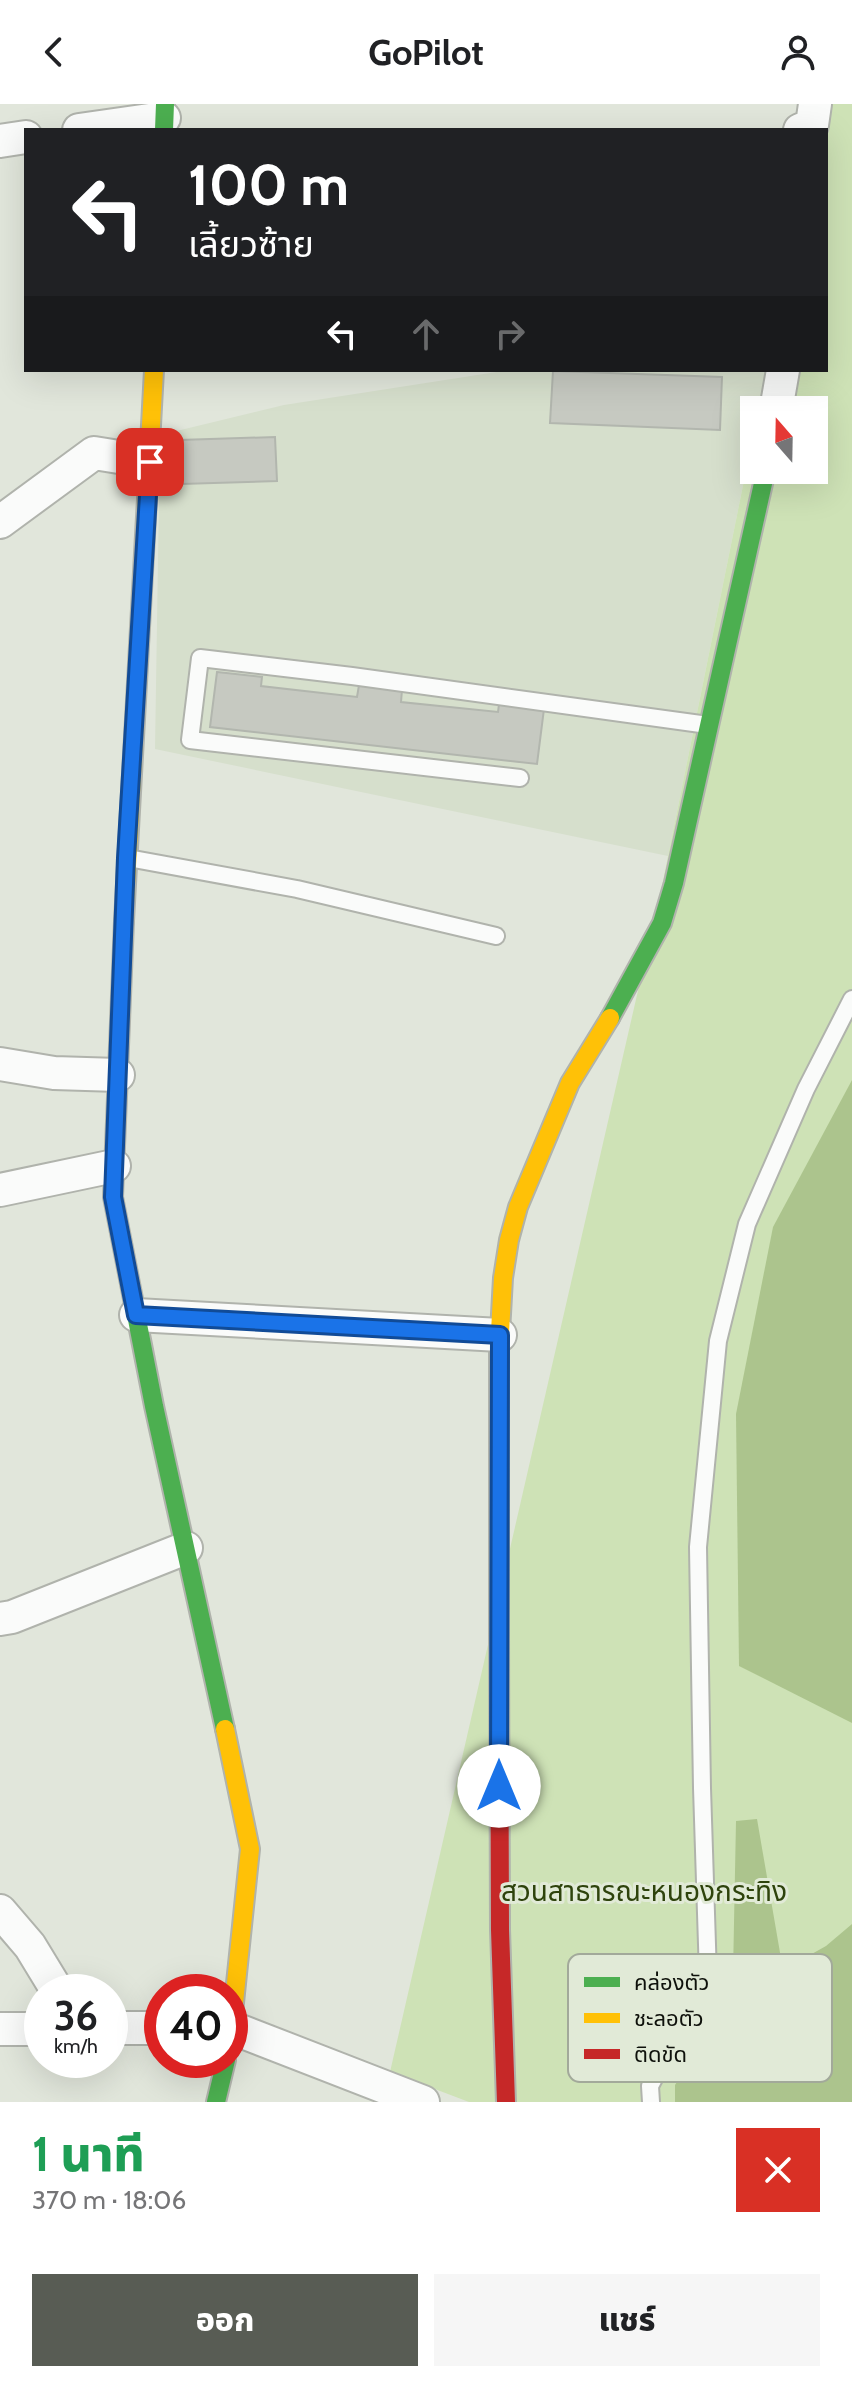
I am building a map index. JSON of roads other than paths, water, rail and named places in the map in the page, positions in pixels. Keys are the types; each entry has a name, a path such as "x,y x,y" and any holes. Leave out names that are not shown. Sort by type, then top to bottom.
{"street":[{"path":"92,128 164,117"},
{"path":"0,141 24,137"},
{"path":"154,372 126,858 113,1197 154,1406 250,1849 237,1974"},
{"path":"778,396 783,372"},
{"path":"0,522 94,453 150,462"},
{"path":"506,2102 500,1915 500,1335 509,1240 518,1207 570,1083 622,999 662,923 674,883 763,484"},
{"path":"0,1064 54,1073 118,1075"},
{"path":"0,1190 114,1166"},
{"path":"136,1315 500,1335"},
{"path":"0,1619 12,1617 186,1548"},
{"path":"0,1911 30,1946 47,1974"},
{"path":"0,2029 24,2029"},
{"path":"248,2038 423,2102"},
{"path":"216,2102 222,2078"}],"lane":[{"path":"520,778 190,740 200,658 710,725"},
{"path":"126,858 297,889 496,936"},
{"path":"707,1954 698,1547 718,1341 747,1224 806,1089 852,999"},
{"path":"651,2102 652,2082"}],"park label":[{"name":"สวนสาธารณะหนองกระทิง","path":"644,1891"}]}
